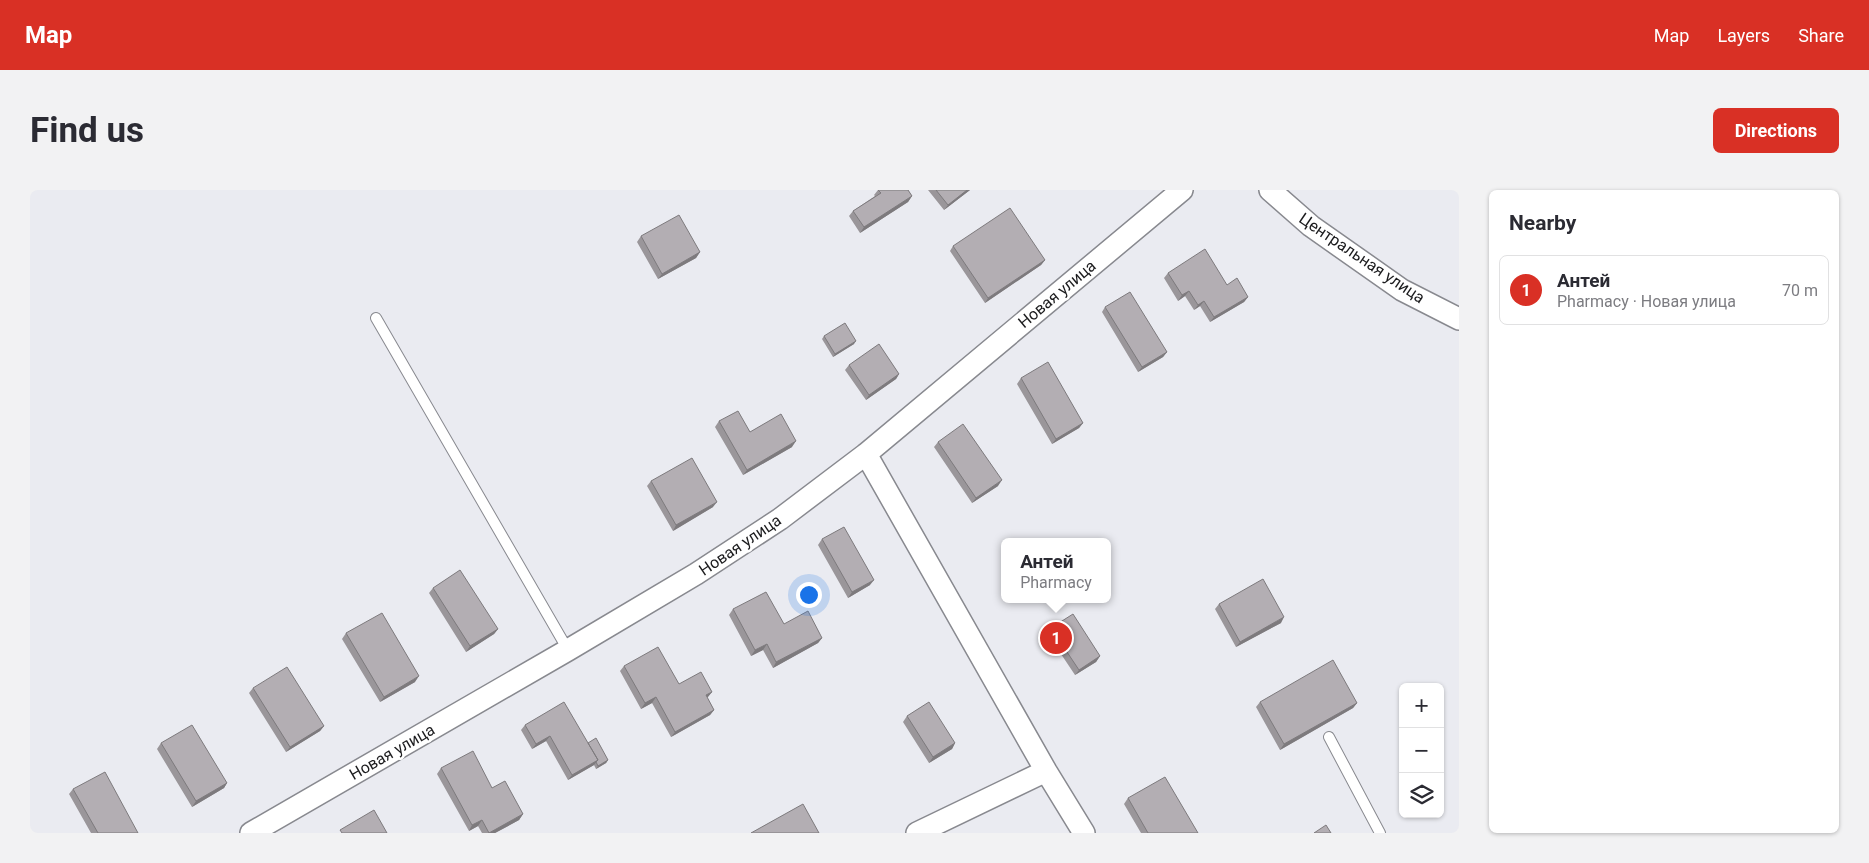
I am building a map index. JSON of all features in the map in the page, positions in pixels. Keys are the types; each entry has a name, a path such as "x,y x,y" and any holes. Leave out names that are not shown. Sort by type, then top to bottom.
{"street":[{"name":"Новая улица","path":"251,833 568,650 696,574 780,519 866,454 1182,190"},
{"name":"Центральная улица","path":"1270,190 1311,226 1394,284 1459,319"},
{"path":"866,454 1046,771 1084,833"},
{"path":"917,833 1046,771"}],"lane":[{"path":"376,318 568,650"},
{"path":"1329,737 1380,833"}],"building":[{"path":"878,190 908,190 912,196 864,227 853,211 881,193"},
{"path":"936,190 967,190 948,205"},
{"path":"1010,208 1045,260 988,298 953,246"},
{"path":"679,215 700,252 662,274 641,236"},
{"path":"1205,249 1227,285 1237,278 1248,297 1214,317 1204,301 1198,305 1189,291 1182,295 1168,273"},
{"path":"1130,292 1167,352 1142,367 1105,307"},
{"path":"845,323 856,341 835,354 824,336"},
{"path":"879,344 899,374 869,395 849,365"},
{"path":"1048,362 1083,423 1056,439 1021,378"},
{"path":"738,411 750,432 781,414 796,441 747,470 719,421"},
{"path":"963,424 1002,480 976,498 938,442"},
{"path":"692,458 717,502 676,525 651,481"},
{"path":"844,527 874,580 852,592 822,539"},
{"path":"460,570 498,629 470,646 433,588"},
{"path":"1263,579 1284,617 1240,642 1219,604"},
{"path":"766,592 784,624 808,611 822,638 776,662 767,644 755,650 733,609"},
{"path":"382,613 419,676 384,697 346,633"},
{"path":"1073,614 1100,656 1079,670 1051,628"},
{"path":"658,647 679,684 701,672 712,692 706,695 714,710 675,732 656,697 645,703 624,666"},
{"path":"1333,660 1357,703 1284,744 1260,702"},
{"path":"287,667 324,726 290,747 253,688"},
{"path":"564,702 598,760 572,775 550,736 536,744 525,725"},
{"path":"929,702 955,743 933,757 907,716"},
{"path":"192,725 227,783 196,801 161,743"},
{"path":"596,738 608,760 598,766 596,762 598,760 588,743"},
{"path":"473,751 492,788 505,781 523,814 489,833 482,820 472,825 441,768"},
{"path":"105,772 138,833 98,833 73,789"},
{"path":"1165,777 1198,833 1148,833 1128,798"},
{"path":"803,804 819,833 751,833"},
{"path":"374,810 387,833 342,833 340,830"},
{"path":"1326,825 1331,833 1314,833"}],"place":[{"name":"Антей","path":"1056,638"}]}
